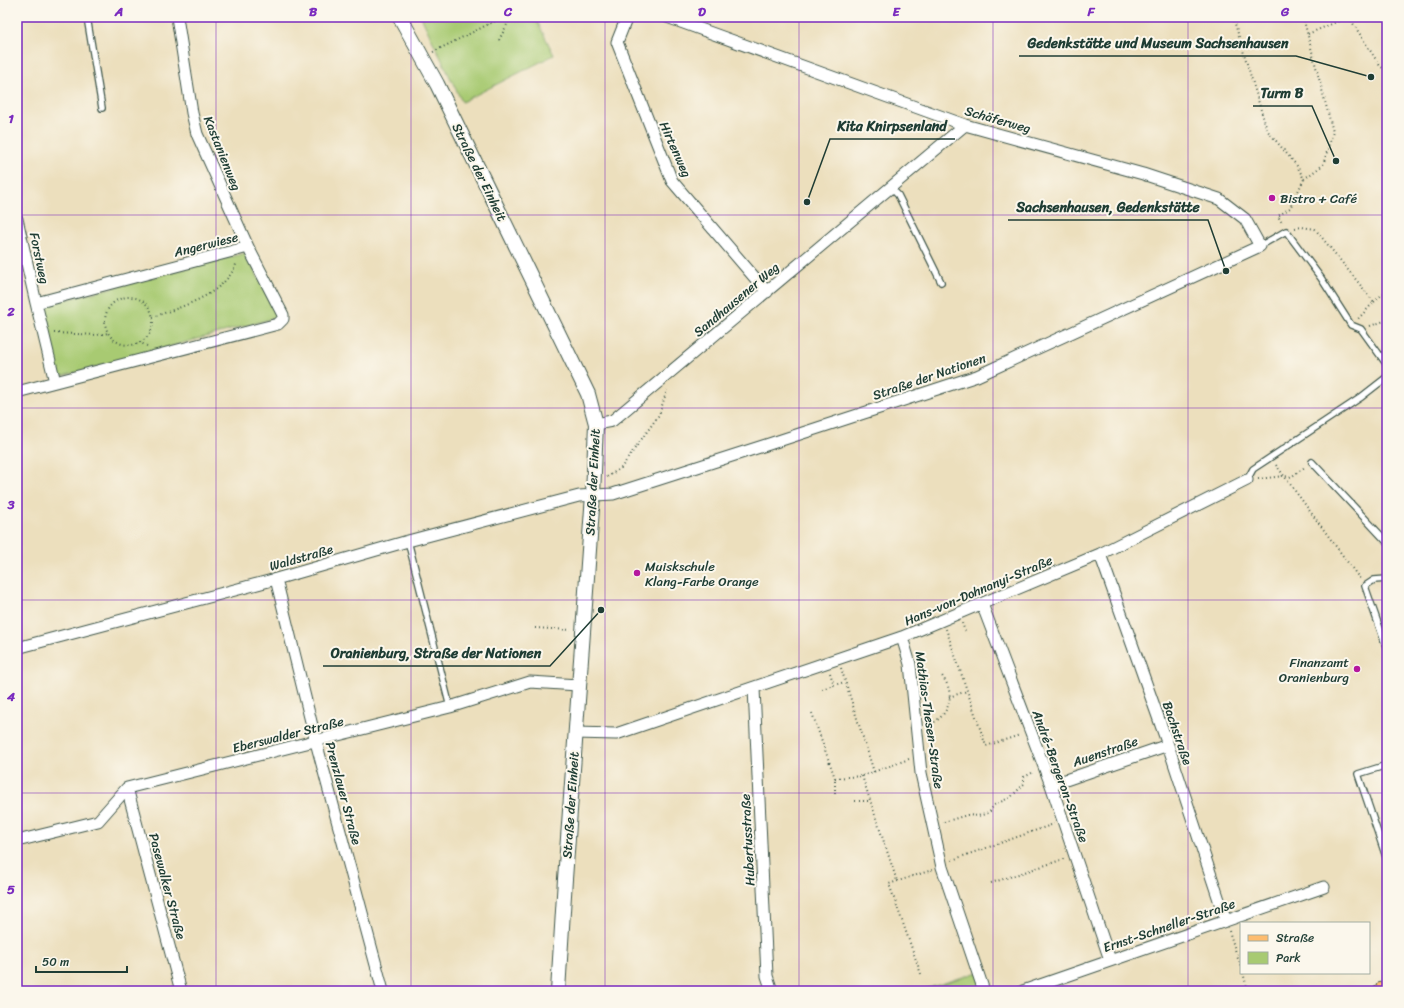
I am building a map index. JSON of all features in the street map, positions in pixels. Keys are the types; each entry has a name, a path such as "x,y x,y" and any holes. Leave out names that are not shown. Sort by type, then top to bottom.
{"main road":[{"path":"1383,991 1387,990"}],"street":[{"name":"Kastanienweg","path":"177,17 192,113 197,134 245,248"},
{"name":"Straße der Einheit","path":"400,17 423,57 588,394 596,424 593,495 578,685 558,991"},
{"name":"Hirtenweg","path":"627,17 617,42 672,181 767,292"},
{"name":"Schäferweg","path":"667,17 965,125 1143,174 1219,199 1245,219 1260,246"},
{"name":"Sandhausener Weg","path":"596,424 612,421 965,125"},
{"name":"Forstweg","path":"17,219 36,303"},
{"name":"Straße der Nationen","path":"593,495 613,494 626,490 977,376 1260,246"},
{"name":"Angerwiese","path":"36,303 245,248 283,315 283,320 278,324 55,382"},
{"path":"17,392 55,382 36,303"},
{"name":"Hans-von-Dohnanyi-Straße","path":"575,733 616,734 902,637 1100,554 1246,480"},
{"name":"Waldstraße","path":"17,648 276,579 408,540 579,496 593,495"},
{"name":"Bachstraße","path":"1100,554 1168,745 1226,921"},
{"name":"Prenzlauer Straße","path":"276,579 316,742 383,991"},
{"name":"André-Bergeron-Straße","path":"982,604 1051,785 1110,960"},
{"name":"Mathias-Thesen-Straße","path":"902,637 910,664 921,773 932,823 942,865 984,991"},
{"name":"Eberswalder Straße","path":"127,788 316,742 450,707 530,682 578,685"},
{"name":"Hubertusstraße","path":"754,688 768,976 772,991"},
{"name":"Auenstraße","path":"1051,785 1168,745"},
{"path":"17,841 98,821 127,788"},
{"name":"Pasewalker Straße","path":"127,788 181,991"},
{"name":"Ernst-Schneller-Straße","path":"1023,991 1324,888"}],"lane":[{"path":"87,17 102,108"},
{"path":"891,188 898,195 942,282"},
{"path":"1260,246 1286,231 1321,278 1351,325 1361,329 1387,365"},
{"name":"Hans-von-Dohnanyi-Straße","path":"1246,480 1253,469 1360,398 1387,377"},
{"path":"1312,462 1387,542"},
{"path":"408,540 450,707"},
{"path":"1387,579 1374,580 1365,586 1387,649"},
{"path":"1387,765 1358,774 1387,860"}],"path":[{"path":"423,57 503,17"},
{"path":"498,40 510,19 506,17"},
{"path":"1233,17 1267,130 1297,166 1304,179"},
{"path":"1286,231 1278,216 1290,208 1304,179 1323,165 1333,132 1303,17"},
{"path":"1308,34 1349,17 1380,66 1387,71"},
{"path":"1294,228 1302,227 1316,229 1374,302"},
{"path":"153,317 192,303 219,287 235,268 245,248"},
{"path":"1351,325 1387,290"},
{"path":"127,297 142,300 148,306 153,317 152,328 149,335 136,344 128,345 120,343 113,339 108,333 105,321 108,310 113,303 127,297"},
{"path":"1361,329 1387,320"},
{"path":"43,332 98,335 108,333"},
{"path":"606,478 621,468 658,415 668,386 662,380"},
{"path":"1271,456 1365,586"},
{"path":"1246,480 1284,476 1291,477 1312,462"},
{"path":"943,620 986,746 1031,732"},
{"path":"534,628 582,630"},
{"path":"838,659 874,772"},
{"path":"827,662 834,686"},
{"path":"954,664 958,663"},
{"path":"916,727 934,723 947,710 950,691 942,676"},
{"path":"822,689 845,682"},
{"path":"949,697 967,691"},
{"path":"812,713 835,778 835,796"},
{"path":"1384,748 1386,756"},
{"path":"835,778 862,776 919,756"},
{"path":"932,823 942,822 967,815 978,816 989,813 994,806 1011,797 1024,784 1024,777 1026,775 1044,767"},
{"path":"862,776 897,881"},
{"path":"854,801 871,801"},
{"path":"921,974 889,884 1063,821"},
{"path":"992,883 1074,855"},
{"path":"1226,921 1240,965"},
{"path":"1242,974 1248,991"}],"green space":[{"path":"421,17 535,17 554,55 462,102"},
{"path":"246,253 278,317 59,377 41,306"},
{"path":"978,972 984,991 920,991"}],"place":[{"name":"Gedenkstätte und Museum Sachsenhausen","path":"1371,77"},
{"name":"Turm B","path":"1336,161"},
{"name":"Bistro + Café","path":"1272,198"},
{"name":"Kita Knirpsenland","path":"807,202"},
{"name":"Sachsenhausen, Gedenkstätte","path":"1226,271"},
{"name":"Muiskschule Klang-Farbe Orange","path":"637,573"},
{"name":"Oranienburg, Straße der Nationen","path":"601,610"},
{"name":"Finanzamt Oranienburg","path":"1357,669"}]}
